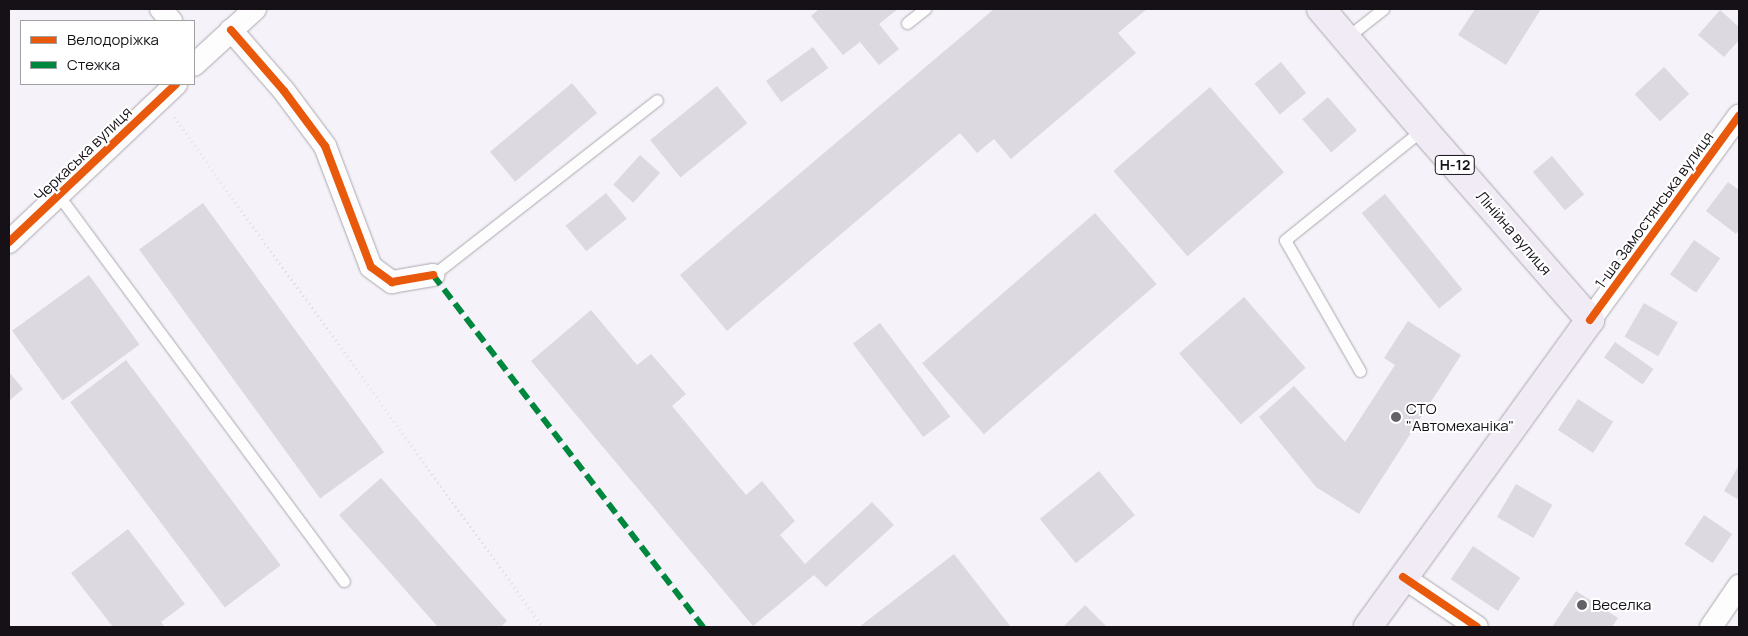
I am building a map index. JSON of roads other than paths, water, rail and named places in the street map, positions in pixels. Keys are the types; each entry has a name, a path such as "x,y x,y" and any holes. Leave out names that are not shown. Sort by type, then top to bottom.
{"main road":[{"name":"Лінійна вулиця","path":"1321,9 1422,129 1590,320"},
{"name":"1-ша Замостянська вулиця","path":"1368,627 1590,320"}],"street":[{"path":"161,9 170,20"},
{"path":"196,57 255,9"},
{"path":"231,30 284,91 325,146 371,267 392,282 432,275"},
{"name":"Черкаська вулиця","path":"9,242 168,91"},
{"name":"1-ша Замостянська вулиця","path":"1590,320 1739,116"},
{"path":"1403,577 1477,627"},
{"path":"1711,627 1739,586"}],"lane":[{"path":"907,23 925,9"},
{"path":"1346,38 1383,9"},
{"path":"432,275 657,100"},
{"path":"1360,371 1285,240 1422,129"},
{"path":"59,196 344,581"}],"place":[{"name":"СТО \"Автомеханіка\"","path":"1396,417"},
{"name":"Веселка","path":"1582,605"}]}
